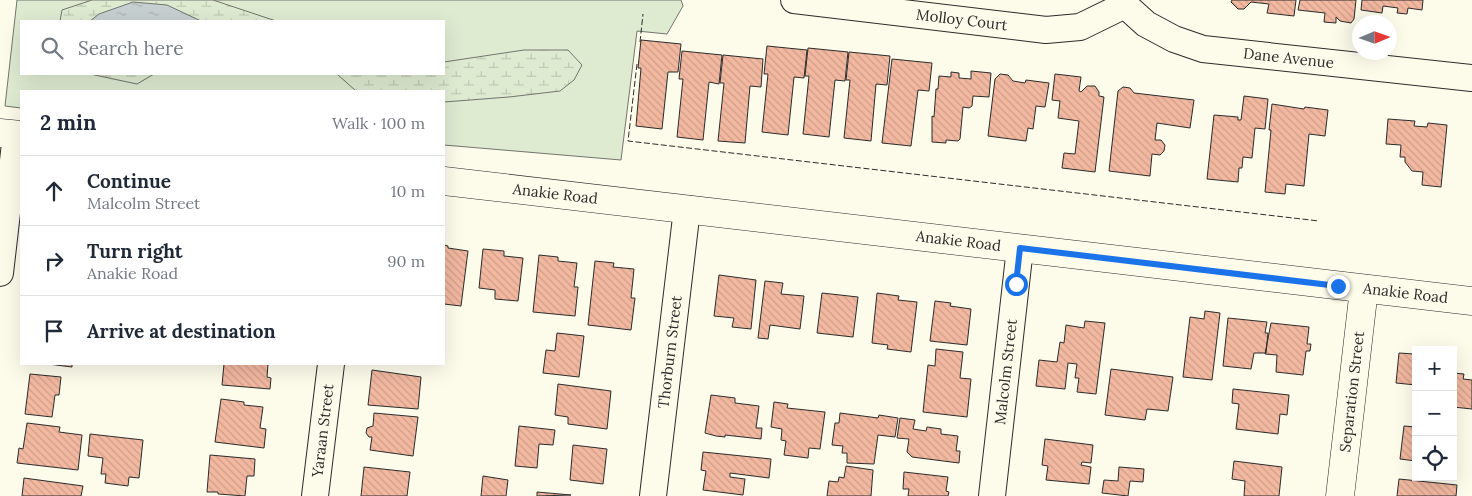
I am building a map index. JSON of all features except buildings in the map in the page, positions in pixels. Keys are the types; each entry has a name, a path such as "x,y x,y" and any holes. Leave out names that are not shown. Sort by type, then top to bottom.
{"main road":[{"name":"Anakie Road","path":"445,181 1472,301"},
{"name":"Separation Street","path":"1340,496 1364,289"}],"street":[{"name":"Molloy Court","path":"794,0 1046,30 1080,27 1124,2"},
{"name":"Dane Avenue","path":"1124,2 1146,24 1174,40 1202,49 1472,78"},
{"path":"0,272 12,134"},
{"name":"Thorburn Street","path":"653,496 688,209"},
{"name":"Malcolm Street","path":"992,496 1020,248"},
{"name":"Yaraan Street","path":"315,496 331,365"}],"green space":[{"path":"17,0 681,0 683,6 667,34 637,31 621,160 445,145 445,90 20,90 20,108 5,106"},
{"path":"92,0 213,0 273,20 60,20 62,10"},
{"path":"524,50 568,50 582,65 574,80 560,91 445,102 445,90 355,90 338,75 445,75 445,62"},
{"path":"95,75 152,75 137,84"}],"water":[{"path":"133,2 167,5 199,20 91,20 99,14"}],"fence":[{"path":"640,42 643,14"},
{"path":"637,64 628,141 1319,221"}],"route":[{"path":"1016,284 1020,248 1338,286"}]}
